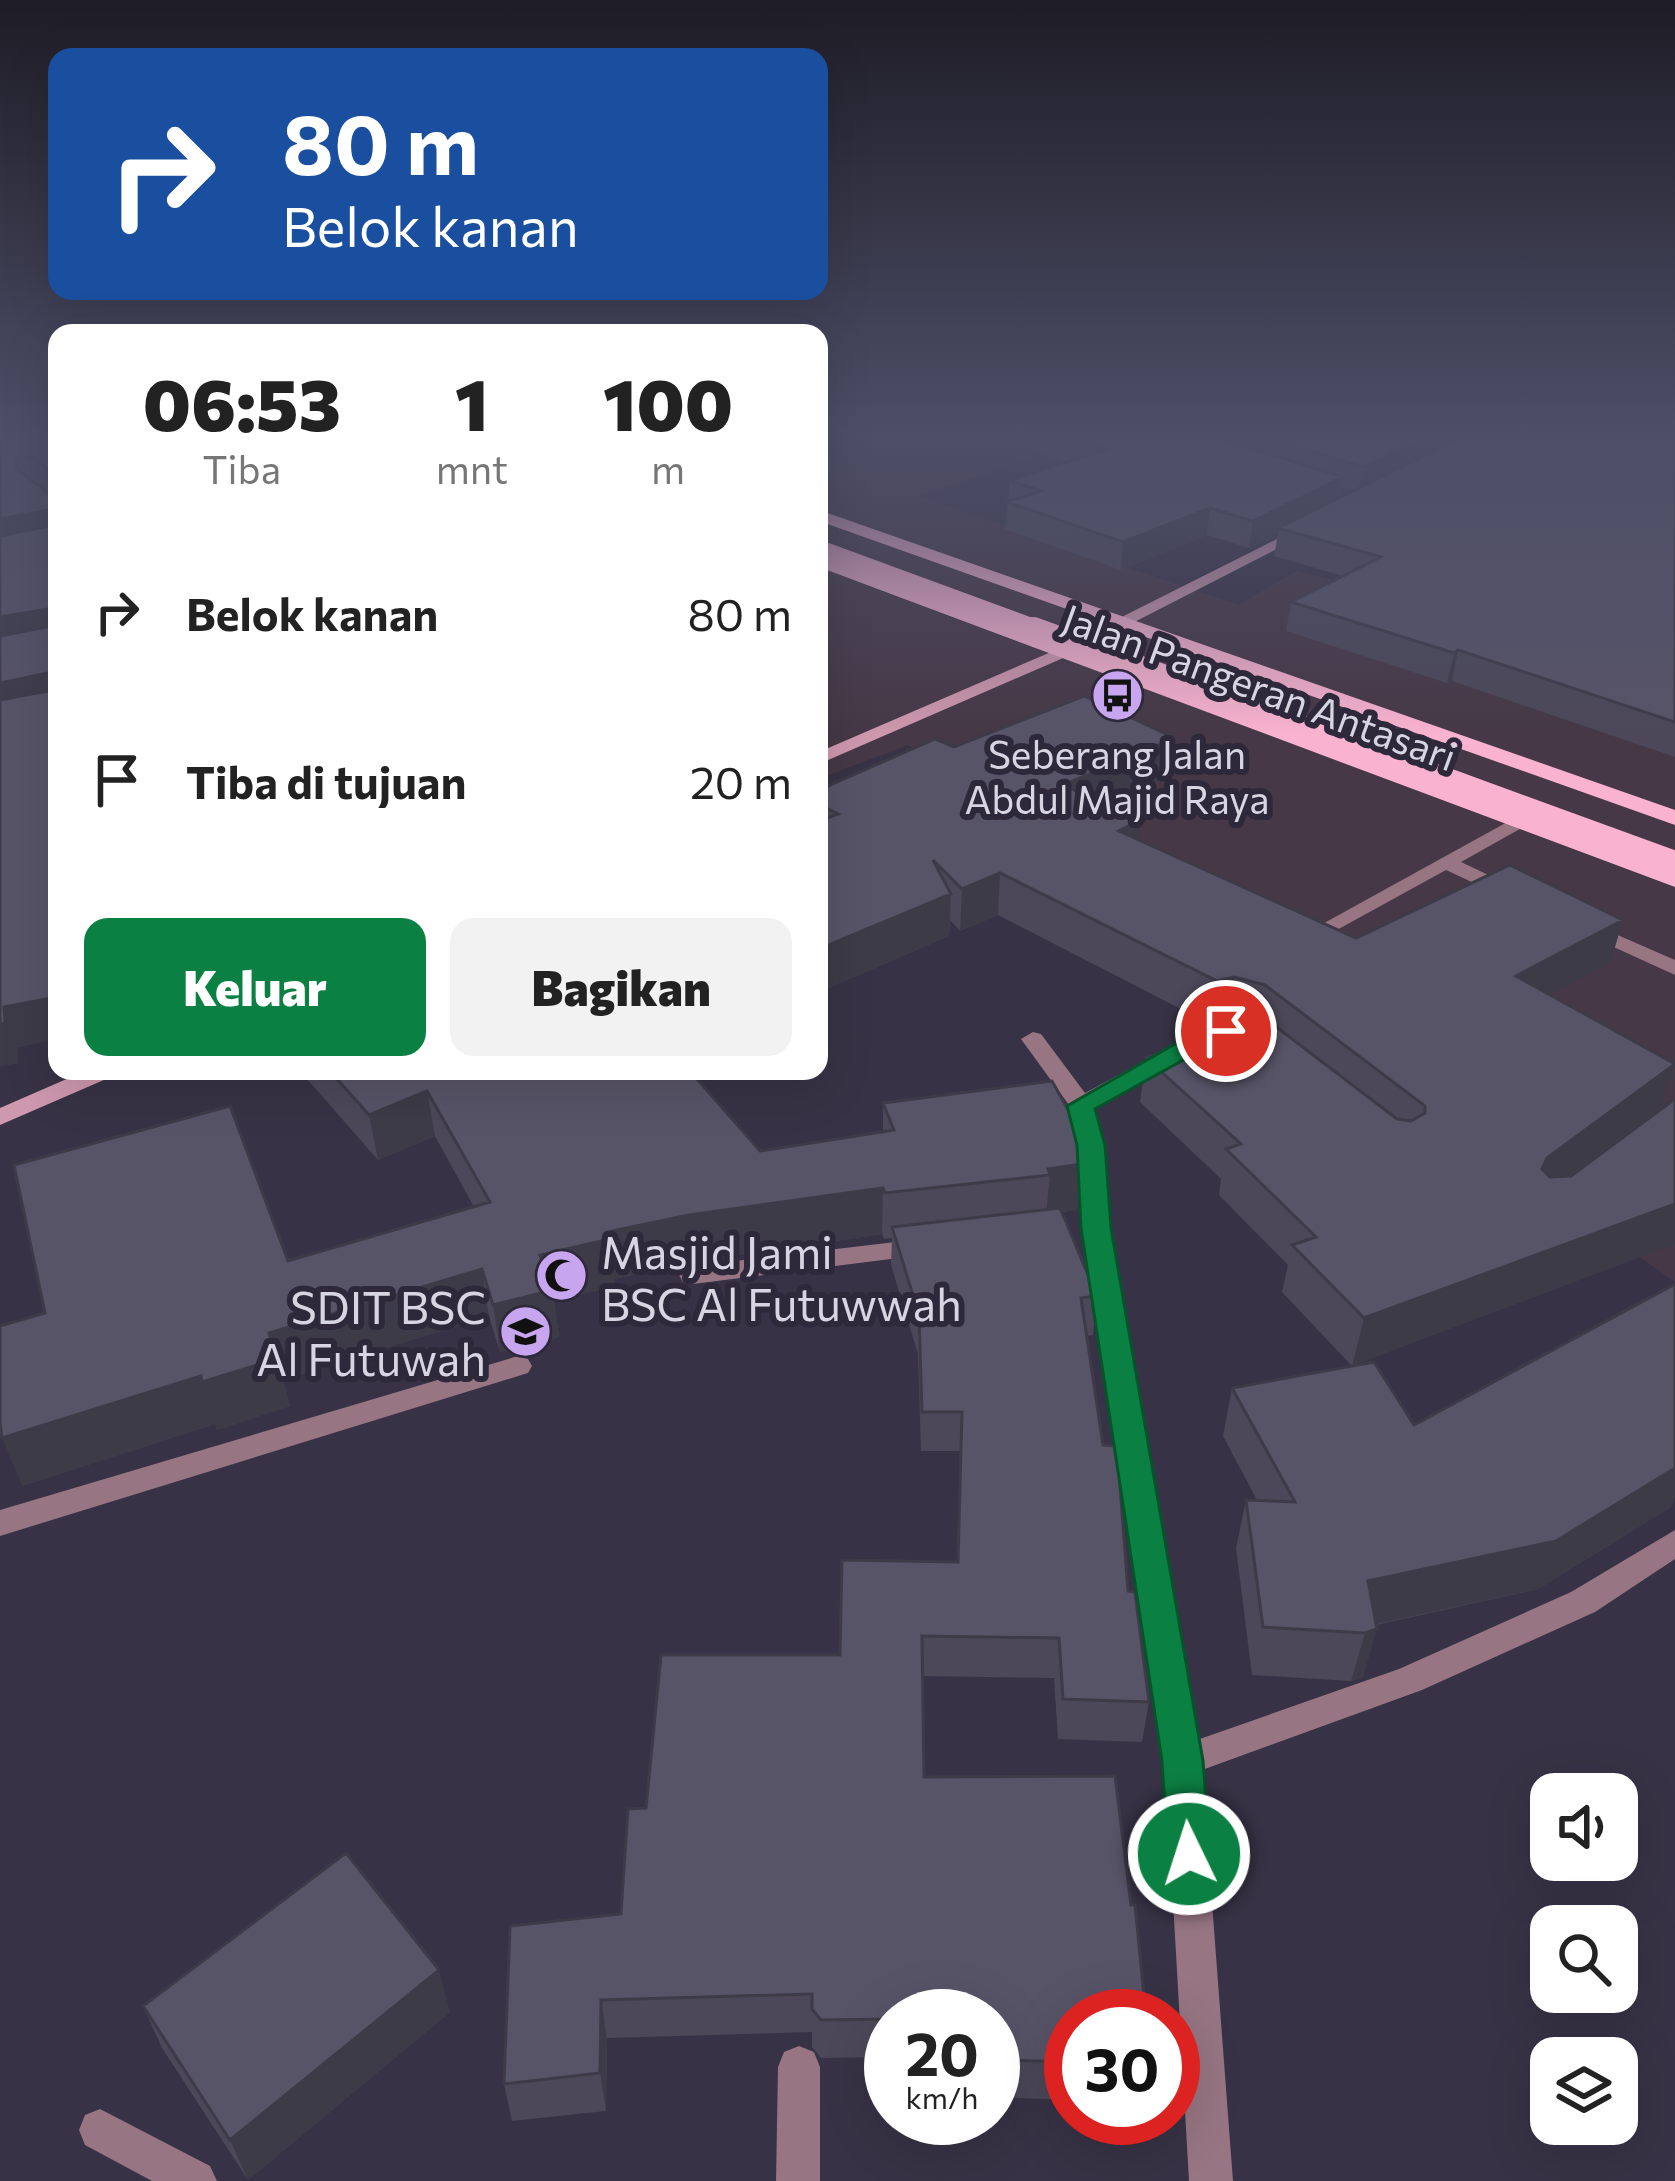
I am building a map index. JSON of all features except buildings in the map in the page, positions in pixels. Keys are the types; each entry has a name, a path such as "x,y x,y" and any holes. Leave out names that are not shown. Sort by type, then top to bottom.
{"main road":[{"name":"Jalan Pangeran Antasari","path":"869,532 1675,818"},
{"path":"828,534 1675,840"},
{"path":"828,552 1675,862"},
{"name":"Jalan Pangeran Antasari","path":"828,564 1675,879"}],"street":[{"path":"828,755 1064,652 1300,532"},
{"path":"1328,927 1520,821"},
{"path":"1449,864 1531,902"},
{"path":"1572,920 1675,968"},
{"path":"1081,1106 1205,1037 1226,1031 1246,1037 1284,1067"},
{"path":"1033,1039 1081,1106 1091,1145 1084,1229 1183,1761 1211,2181"},
{"path":"0,1117 84,1080"},
{"path":"693,1275 954,1244"},
{"path":"0,1522 518,1366"},
{"path":"1183,1761 1410,1680 1583,1602 1675,1543"},
{"path":"798,2181 799,2067"},
{"path":"100,2130 195,2181"}],"shaded area":[{"path":"828,532 1024,532 1238,605 1296,571 1553,632 1675,670 1675,1282 1529,1179 1202,904 908,745 828,776"}],"place":[{"name":"Seberang Jalan Abdul Majid Raya","path":"1117,696"},
{"name":"Masjid Jami BSC Al Futuwwah","path":"562,1276"},
{"name":"SDIT BSC Al Futuwah","path":"525,1331"}],"route":[{"path":"1189,1854 1183,1761 1096,1228 1091,1145 1081,1106 1205,1037 1226,1031"}]}
